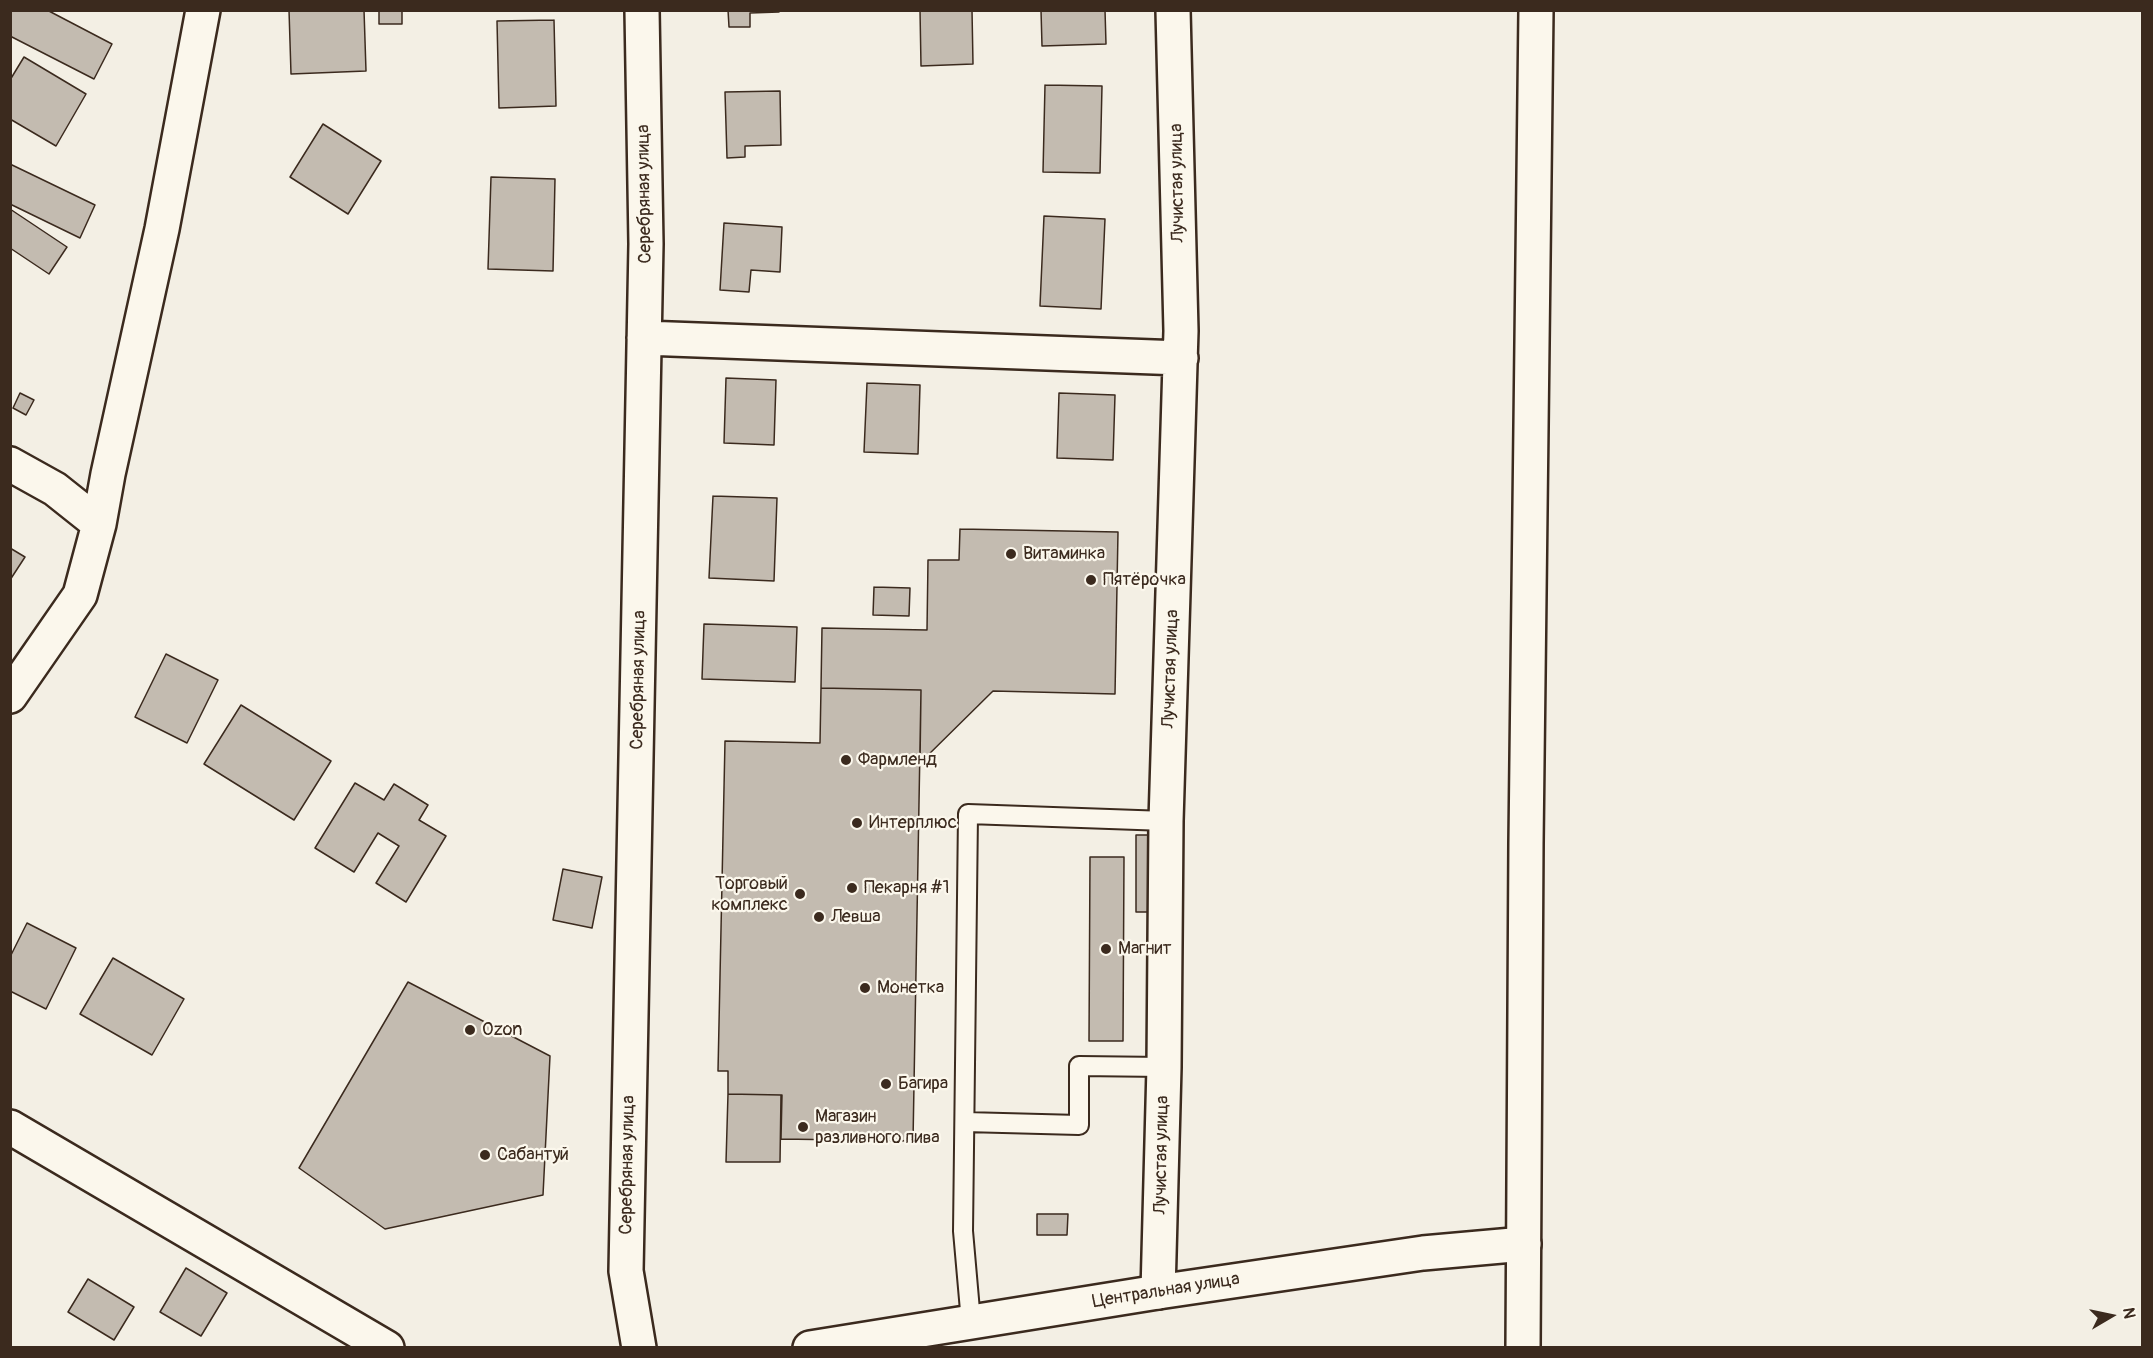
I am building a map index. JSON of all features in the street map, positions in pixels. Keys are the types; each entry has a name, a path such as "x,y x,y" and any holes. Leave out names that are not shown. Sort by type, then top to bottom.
{"street":[{"path":"10,696 80,595 99,524 162,229 203,10"},
{"name":"Серебряная улица","path":"639,1347 626,1271 646,244 642,10"},
{"name":"Лучистая улица","path":"1158,1292 1164,1067 1166,821 1181,358 1173,10"},
{"path":"1522,1347 1536,10"},
{"path":"644,338 1181,358"},
{"path":"10,464 55,489 99,524"},
{"path":"10,1127 387,1347"},
{"name":"Центральная улица","path":"810,1347 1423,1253 1524,1244"}],"lane":[{"path":"970,1322 963,1231 968,814 1166,821"},
{"path":"965,1122 1079,1125 1079,1066 1164,1067"}],"building":[{"path":"10,10 47,10 112,44 94,79 10,36"},
{"path":"289,10 364,10 366,71 291,74"},
{"path":"379,10 402,10 402,24 379,24"},
{"path":"728,10 779,10 779,12 750,13 750,27 729,27"},
{"path":"920,10 972,10 973,64 921,66"},
{"path":"1041,10 1105,10 1106,44 1042,46"},
{"path":"554,20 556,106 499,108 497,21"},
{"path":"24,57 86,94 56,146 10,119 10,80"},
{"path":"1045,85 1102,86 1100,173 1043,172"},
{"path":"780,91 781,145 745,146 745,157 727,158 725,92"},
{"path":"323,124 381,161 348,214 290,177"},
{"path":"10,164 95,205 80,238 10,204"},
{"path":"491,177 555,179 553,271 488,269"},
{"path":"10,209 67,247 49,274 10,248"},
{"path":"1044,216 1105,219 1101,309 1040,306"},
{"path":"724,223 782,227 780,272 751,270 749,292 720,290"},
{"path":"726,378 776,380 774,445 724,443"},
{"path":"867,383 920,385 918,454 864,452"},
{"path":"20,393 34,400 26,415 13,408"},
{"path":"1059,393 1115,395 1113,460 1057,458"},
{"path":"713,496 777,498 774,581 709,578"},
{"path":"960,529 1118,532 1115,694 993,691 920,763 921,690 821,688 822,628 927,630 928,560 959,560"},
{"path":"10,548 25,557 10,580"},
{"path":"874,587 910,588 909,616 873,615"},
{"path":"704,624 797,627 795,682 702,679"},
{"path":"166,654 218,680 187,743 135,717"},
{"name":"Левша","path":"821,688 921,690 913,1141 781,1139 782,1095 728,1094 728,1071 718,1071 725,741 820,743"},
{"path":"241,705 331,761 294,820 204,764"},
{"path":"355,783 384,800 394,784 428,805 419,820 446,836 406,902 376,883 399,846 378,833 354,872 315,848"},
{"path":"1136,835 1156,835 1156,912 1136,912"},
{"name":"Магнит","path":"1090,857 1124,857 1123,1041 1089,1041"},
{"path":"563,869 602,877 592,928 553,920"},
{"path":"27,923 76,948 46,1009 10,991 10,957"},
{"path":"113,958 184,999 152,1055 80,1014"},
{"path":"408,982 550,1056 543,1195 385,1229 299,1168"},
{"path":"728,1094 781,1095 780,1162 726,1162"},
{"path":"1037,1214 1068,1214 1067,1235 1037,1235"},
{"path":"186,1268 227,1293 201,1336 160,1312"},
{"path":"88,1279 134,1307 114,1340 68,1312"}],"place":[{"name":"Витаминка","path":"1011,554"},
{"name":"Пятёрочка","path":"1091,580"},
{"name":"Фармленд","path":"846,760"},
{"name":"Интерплюс","path":"857,823"},
{"name":"Пекарня #1","path":"852,888"},
{"name":"Торговый комплекс","path":"800,894"},
{"name":"Левша","path":"819,917"},
{"name":"Магнит","path":"1106,949"},
{"name":"Монетка","path":"865,988"},
{"name":"Ozon","path":"470,1030"},
{"name":"Багира","path":"886,1084"},
{"name":"Магазин разливного пива","path":"803,1127"},
{"name":"Сабантуй","path":"485,1155"}]}
